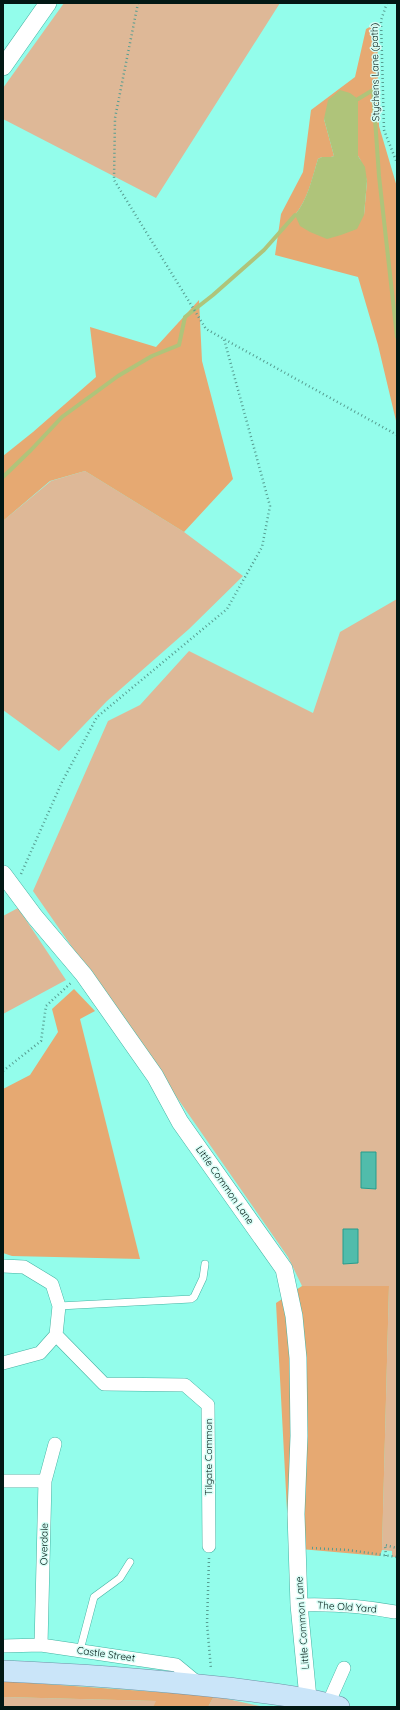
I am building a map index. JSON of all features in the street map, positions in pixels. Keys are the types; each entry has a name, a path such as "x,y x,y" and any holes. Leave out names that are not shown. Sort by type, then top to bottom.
{"main road":[{"name":"Castle Street","path":"3,1671 88,1675 206,1686 308,1698 333,1705"}],"street":[{"path":"3,67 48,3"},
{"name":"Little Common Lane","path":"3,874 84,975 154,1076 180,1122 284,1269 294,1316 298,1358 299,1436 296,1514 300,1605 308,1698"},
{"path":"3,1266 24,1267 52,1284 59,1306 56,1335 40,1353 3,1363"},
{"name":"Tilgate Common","path":"56,1335 104,1384 185,1385 208,1405 209,1546"},
{"name":"Overdale","path":"41,1645 45,1481 55,1444"},
{"path":"3,1481 45,1481"},
{"name":"The Old Yard","path":"300,1605 324,1604 377,1608 395,1612"},
{"name":"Castle Street","path":"3,1646 41,1645 176,1665 206,1686"},
{"path":"333,1705 344,1668"}],"lane":[{"path":"59,1306 191,1299 194,1297 203,1278 204,1264"},
{"path":"80,1650 94,1597 120,1578 130,1562"}],"path":[{"path":"138,3 115,118 114,180 206,329 397,435"},
{"name":"Stychens Lane (path)","path":"387,3 381,20 384,130 397,162"},
{"path":"14,889 62,782 98,717 227,609 262,547 270,506 224,339"},
{"path":"3,1071 41,1041 46,1006 69,984 84,975"},
{"path":"386,1556 385,1545 397,1548"},
{"path":"206,1686 211,1658 207,1624 209,1546"},
{"path":"298,1548 348,1550 397,1557"}],"shaded area":[{"path":"64,3 280,3 156,198 3,119 3,88"},
{"path":"377,23 379,126 397,187 397,425 378,345 358,277 275,255 281,214 303,172 311,110 355,77 366,29","holes":["358,100 358,156 367,181 364,215 295,215 306,196 318,159 322,157 334,156 324,119"]},
{"path":"340,90 350,93 358,99 358,156 365,167 367,181 364,215 357,229 327,239 300,226 295,215 303,202 312,181 318,159 322,157 334,156 324,119 328,100"},
{"path":"199,300 202,361 233,479 184,532 85,471 50,481 3,521 3,456 96,377 90,327 156,347"},
{"path":"85,471 184,532 243,576 189,629 107,701 59,751 3,710 3,521 51,481"},
{"path":"397,599 397,1557 392,1557 392,1551 382,1550 389,1286 302,1286 288,1257 33,891 108,721 140,705 189,651 313,713 340,632","holes":["361,1152 376,1189 361,1188"]},
{"path":"18,908 66,980 3,1014 3,916"},
{"path":"74,989 95,1011 80,1019 140,1259 12,1256 3,1253 3,1089 30,1075 58,1032 52,1009"},
{"path":"302,1286 389,1286 382,1550 380,1556 289,1548 276,1303"},
{"path":"3,1681 214,1696 208,1707 153,1707 156,1701 3,1697"},
{"path":"214,1696 264,1707 208,1707"},
{"path":"3,1697 157,1701 153,1707 3,1707"}],"building":[{"path":"361,1152 376,1152 376,1189 361,1188"},
{"path":"343,1229 358,1229 358,1263 343,1264"}],"waterway":[{"path":"358,99 373,90 379,176 397,337"},
{"path":"3,477 62,417 118,376 152,356 179,345 185,317 213,295 264,250 295,215"}]}
